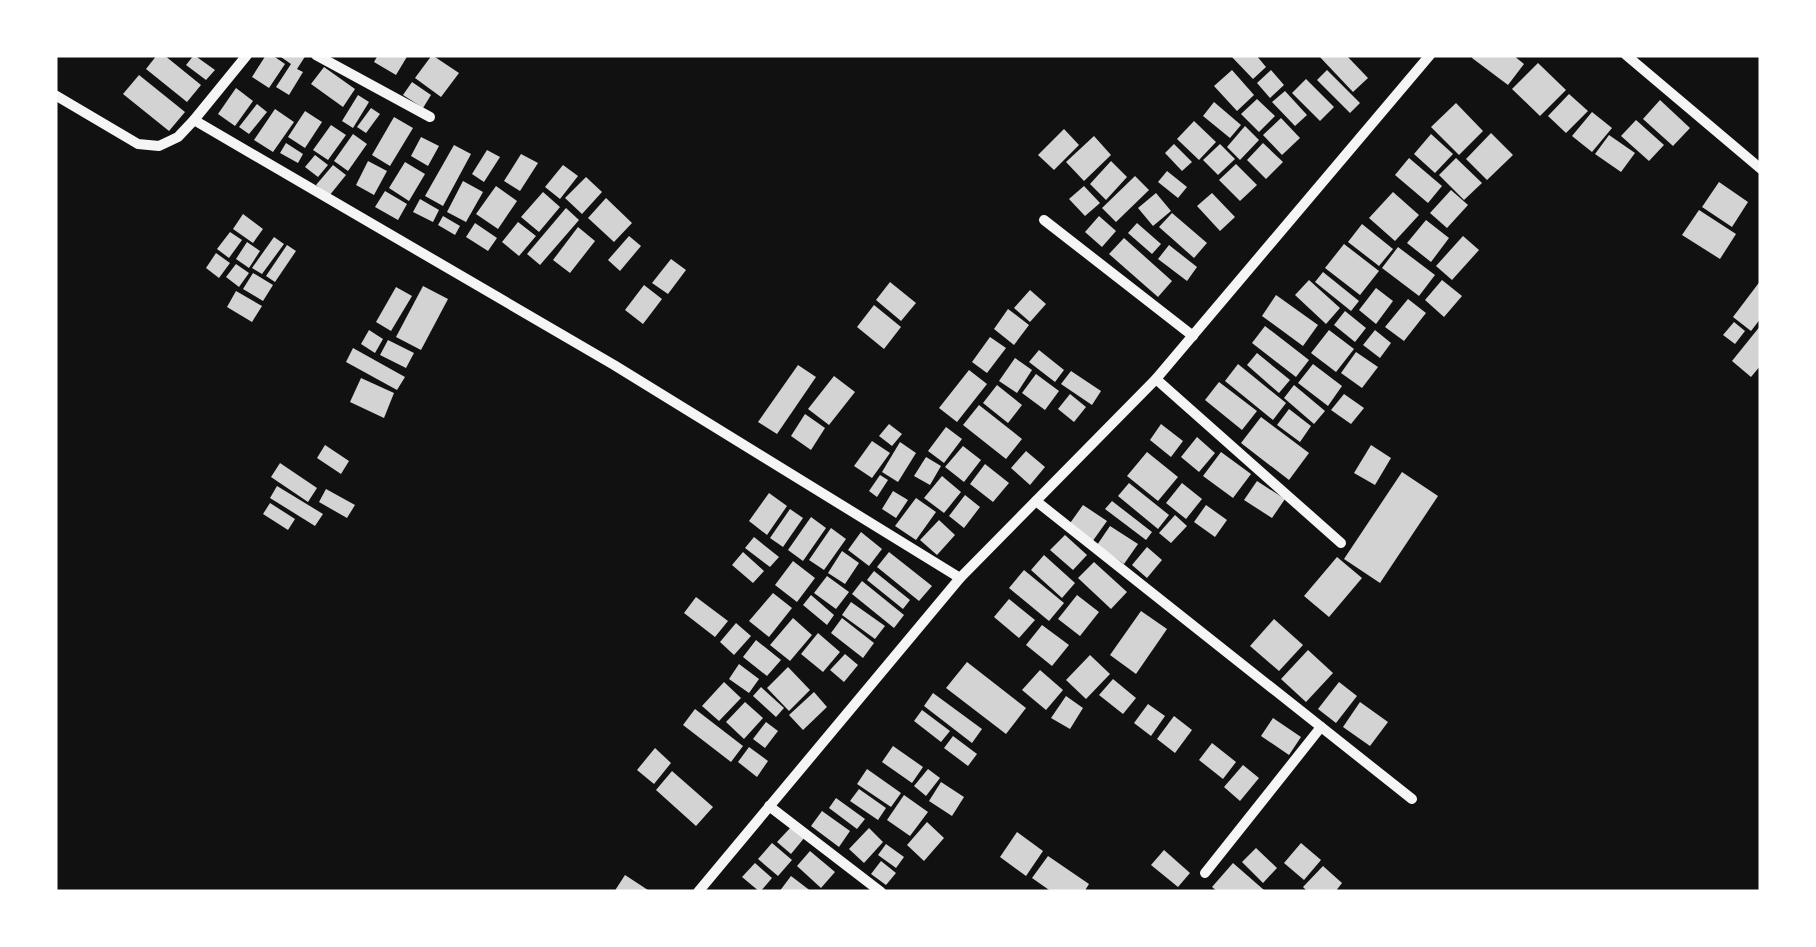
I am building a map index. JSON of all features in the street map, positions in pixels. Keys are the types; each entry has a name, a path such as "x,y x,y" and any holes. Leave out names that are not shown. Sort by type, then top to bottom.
{"street":[{"path":"55,96 138,144 158,146 178,137 246,55"},
{"path":"316,55 430,116"},
{"path":"698,892 960,578 1156,379 1430,55"},
{"path":"1626,55 1761,169"},
{"path":"194,120 614,365 960,578"},
{"path":"1044,220 1193,336"},
{"path":"1156,379 1342,543"},
{"path":"1036,501 1412,799"},
{"path":"1205,873 1321,727"},
{"path":"769,806 881,892"}],"building":[{"path":"157,55 164,55 201,85 187,102 146,69"},
{"path":"194,55 215,70 206,80 186,65"},
{"path":"266,55 285,64 269,88 252,77"},
{"path":"278,55 306,55 297,69 303,72 289,95 276,87 291,64"},
{"path":"378,55 408,55 396,75 374,62"},
{"path":"432,55 459,73 441,97 415,78"},
{"path":"1230,55 1256,55 1266,67 1253,79"},
{"path":"1318,55 1346,55 1368,78 1353,92"},
{"path":"1513,55 1524,64 1508,85 1472,58"},
{"path":"1538,63 1566,90 1540,116 1512,89"},
{"path":"324,67 355,89 343,107 311,84"},
{"path":"1232,70 1254,95 1237,111 1214,86"},
{"path":"1271,70 1284,85 1270,98 1257,83"},
{"path":"1327,70 1360,103 1350,113 1317,80"},
{"path":"139,75 185,112 169,131 123,94"},
{"path":"1306,79 1334,107 1320,121 1292,93"},
{"path":"412,82 431,95 423,108 403,95"},
{"path":"236,88 253,101 235,126 218,114"},
{"path":"1285,91 1307,115 1295,126 1272,102"},
{"path":"1569,94 1588,111 1566,133 1548,116"},
{"path":"358,95 369,102 353,128 342,121"},
{"path":"1257,99 1275,116 1259,132 1241,114"},
{"path":"1660,100 1690,128 1673,146 1643,119"},
{"path":"1214,102 1241,125 1230,138 1203,116"},
{"path":"1456,103 1483,131 1459,155 1431,127"},
{"path":"257,104 267,112 249,134 239,127"},
{"path":"371,108 380,114 366,133 357,127"},
{"path":"275,109 294,122 273,152 254,140"},
{"path":"305,111 322,122 305,148 288,137"},
{"path":"1592,112 1612,128 1592,152 1572,136"},
{"path":"394,117 413,128 390,166 372,155"},
{"path":"1281,118 1300,138 1282,155 1263,135"},
{"path":"1636,120 1664,145 1649,161 1621,136"},
{"path":"1194,121 1216,142 1199,160 1177,139"},
{"path":"331,125 346,135 328,160 313,150"},
{"path":"1245,126 1259,140 1240,160 1227,147"},
{"path":"1064,129 1079,145 1054,170 1038,155"},
{"path":"1491,133 1513,155 1487,180 1466,159"},
{"path":"353,134 367,144 348,171 334,161"},
{"path":"1431,134 1453,154 1435,173 1414,154"},
{"path":"1609,135 1635,153 1621,172 1595,154"},
{"path":"1094,136 1111,155 1084,181 1066,162"},
{"path":"421,137 439,146 428,166 411,156"},
{"path":"286,143 303,154 298,163 280,153"},
{"path":"1263,143 1283,162 1266,179 1247,160"},
{"path":"1174,144 1192,162 1182,171 1165,153"},
{"path":"1220,144 1235,159 1218,175 1203,160"},
{"path":"454,145 471,154 443,206 425,196"},
{"path":"487,150 500,157 484,182 472,174"},
{"path":"521,154 538,163 520,191 504,181"},
{"path":"315,155 328,165 318,177 305,167"},
{"path":"1409,158 1442,186 1428,203 1395,175"},
{"path":"1456,158 1482,183 1464,200 1439,175"},
{"path":"368,161 387,171 374,195 356,185"},
{"path":"1111,161 1127,177 1106,200 1090,184"},
{"path":"405,162 425,174 409,201 389,188"},
{"path":"1236,164 1257,185 1240,201 1219,180"},
{"path":"333,165 346,175 329,196 316,185"},
{"path":"563,165 578,176 560,199 545,187"},
{"path":"1167,171 1187,187 1178,198 1158,182"},
{"path":"1135,176 1149,190 1116,222 1102,208"},
{"path":"586,177 602,192 582,214 565,198"},
{"path":"463,181 483,192 466,222 447,212"},
{"path":"1719,182 1748,202 1732,227 1702,207"},
{"path":"496,186 517,201 498,229 476,214"},
{"path":"1084,186 1100,203 1085,216 1069,199"},
{"path":"1451,190 1468,205 1447,228 1430,213"},
{"path":"385,191 407,204 398,220 375,207"},
{"path":"543,192 560,207 539,232 521,217"},
{"path":"1393,192 1419,215 1395,241 1369,218"},
{"path":"1156,193 1171,211 1153,226 1138,208"},
{"path":"1212,193 1235,217 1220,231 1197,206"},
{"path":"606,198 632,223 614,242 588,218"},
{"path":"420,199 439,210 433,222 413,212"},
{"path":"566,208 579,220 540,265 527,254"},
{"path":"1699,210 1736,234 1720,259 1682,235"},
{"path":"1172,213 1207,243 1194,258 1159,227"},
{"path":"243,214 263,229 253,243 233,229"},
{"path":"443,216 460,226 455,235 438,225"},
{"path":"1099,216 1116,231 1102,247 1085,232"},
{"path":"1426,220 1449,238 1431,262 1407,243"},
{"path":"518,222 536,236 519,256 502,242"},
{"path":"475,223 497,238 488,251 466,237"},
{"path":"1137,223 1161,244 1152,254 1128,233"},
{"path":"1362,224 1393,249 1379,266 1348,242"},
{"path":"578,227 595,241 570,273 553,260"},
{"path":"230,232 242,240 229,258 217,249"},
{"path":"629,236 641,246 620,271 608,260"},
{"path":"1463,236 1479,250 1452,280 1436,266"},
{"path":"274,237 284,244 262,274 252,268"},
{"path":"1124,238 1172,281 1158,297 1109,254"},
{"path":"247,242 260,251 249,268 236,259"},
{"path":"1344,244 1379,271 1360,295 1325,268"},
{"path":"287,245 296,251 275,282 266,276"},
{"path":"1169,245 1197,267 1187,281 1158,259"},
{"path":"1398,247 1435,275 1419,296 1382,268"},
{"path":"216,253 230,263 219,278 206,268"},
{"path":"671,259 686,270 668,294 652,283"},
{"path":"236,264 249,273 239,287 226,277"},
{"path":"1323,272 1359,301 1351,311 1315,282"},
{"path":"253,273 273,285 263,301 243,289"},
{"path":"1309,280 1340,308 1326,324 1295,295"},
{"path":"1442,280 1462,296 1444,317 1425,300"},
{"path":"1761,280 1761,318 1751,331 1733,317"},
{"path":"890,282 916,303 901,321 876,300"},
{"path":"644,285 662,299 643,324 625,310"},
{"path":"423,286 448,299 421,350 396,337"},
{"path":"396,287 412,296 391,331 376,322"},
{"path":"1376,288 1393,301 1376,324 1359,310"},
{"path":"1030,290 1046,304 1030,322 1014,308"},
{"path":"236,291 262,306 252,322 227,307"},
{"path":"1276,295 1318,325 1303,346 1262,316"},
{"path":"1408,299 1426,313 1404,341 1385,327"},
{"path":"874,305 901,327 884,349 857,327"},
{"path":"1008,309 1029,325 1014,345 994,329"},
{"path":"1345,311 1366,328 1355,342 1334,325"},
{"path":"1734,322 1745,331 1735,344 1723,335"},
{"path":"1761,325 1761,365 1751,377 1732,361"},
{"path":"1265,326 1309,360 1296,377 1252,343"},
{"path":"369,330 383,339 375,353 361,344"},
{"path":"1329,330 1354,349 1336,372 1311,353"},
{"path":"1375,330 1391,343 1380,358 1363,345"},
{"path":"990,337 1006,348 987,373 972,362"},
{"path":"388,340 414,353 406,368 380,355"},
{"path":"353,348 405,377 397,390 346,362"},
{"path":"1039,350 1064,370 1055,382 1029,362"},
{"path":"1356,352 1378,367 1362,388 1341,373"},
{"path":"1257,353 1290,380 1279,393 1247,365"},
{"path":"1015,358 1032,370 1017,393 999,381"},
{"path":"1238,364 1286,403 1273,420 1225,381"},
{"path":"1313,364 1342,386 1328,406 1298,383"},
{"path":"798,365 816,377 777,434 758,422"},
{"path":"969,370 987,384 957,422 939,408"},
{"path":"1071,371 1101,391 1092,405 1061,384"},
{"path":"1036,374 1059,391 1045,410 1022,393"},
{"path":"834,376 855,392 829,425 808,409"},
{"path":"361,378 394,393 384,418 350,402"},
{"path":"1219,382 1257,411 1242,430 1205,400"},
{"path":"997,385 1022,405 1008,423 983,403"},
{"path":"1294,385 1325,411 1314,424 1284,398"},
{"path":"1070,394 1086,407 1074,422 1058,409"},
{"path":"1344,394 1364,408 1351,424 1331,410"},
{"path":"979,405 1022,439 1006,459 963,425"},
{"path":"1289,409 1311,426 1300,442 1277,425"},
{"path":"805,414 825,428 811,450 791,436"},
{"path":"1261,417 1309,453 1289,480 1241,443"},
{"path":"889,424 902,434 892,446 879,436"},
{"path":"1161,424 1183,441 1171,457 1150,440"},
{"path":"946,427 962,439 944,463 928,451"},
{"path":"1197,437 1215,453 1199,472 1181,457"},
{"path":"872,441 890,453 872,478 854,466"},
{"path":"900,442 916,453 898,482 882,472"},
{"path":"325,445 349,461 341,474 317,458"},
{"path":"1371,445 1391,458 1375,485 1354,473"},
{"path":"963,446 981,460 964,482 945,467"},
{"path":"1026,451 1045,467 1030,485 1011,468"},
{"path":"1147,452 1178,477 1158,501 1127,476"},
{"path":"1221,452 1251,474 1233,498 1203,476"},
{"path":"926,457 941,466 930,485 914,476"},
{"path":"280,463 317,488 308,502 271,477"},
{"path":"985,464 1009,483 993,502 970,484"},
{"path":"1402,472 1438,496 1380,583 1344,559"},
{"path":"880,475 888,480 877,497 869,491"},
{"path":"942,476 961,492 944,513 924,498"},
{"path":"1257,481 1285,499 1272,518 1244,500"},
{"path":"1129,483 1169,515 1158,529 1118,496"},
{"path":"1182,483 1202,499 1186,519 1166,503"},
{"path":"277,486 323,514 315,526 270,498"},
{"path":"326,489 355,505 347,518 319,502"},
{"path":"893,491 908,500 896,518 882,509"},
{"path":"769,493 787,506 767,535 749,521"},
{"path":"965,495 980,507 964,528 949,516"},
{"path":"916,498 936,512 916,540 895,526"},
{"path":"1112,501 1152,532 1146,540 1105,509"},
{"path":"270,503 295,519 288,530 263,514"},
{"path":"1083,505 1107,521 1092,542 1068,526"},
{"path":"1206,505 1227,520 1215,537 1194,522"},
{"path":"790,509 803,518 783,547 770,538"},
{"path":"1175,515 1187,526 1171,543 1159,533"},
{"path":"811,517 826,528 803,561 788,550"},
{"path":"939,520 955,535 937,555 920,540"},
{"path":"1110,526 1138,544 1124,564 1097,545"},
{"path":"831,528 846,539 824,570 809,560"},
{"path":"861,532 882,549 869,566 848,550"},
{"path":"1065,535 1087,555 1073,570 1050,550"},
{"path":"754,537 779,557 770,567 745,548"},
{"path":"1147,547 1162,560 1147,578 1132,565"},
{"path":"842,551 859,563 845,584 828,573"},
{"path":"743,552 764,571 753,583 732,565"},
{"path":"889,552 932,586 919,601 877,567"},
{"path":"1044,555 1075,583 1062,598 1031,570"},
{"path":"1337,557 1362,578 1329,617 1304,596"},
{"path":"793,561 815,578 797,602 775,585"},
{"path":"1094,562 1127,592 1111,609 1078,578"},
{"path":"1024,570 1064,603 1049,621 1009,588"},
{"path":"874,571 910,600 903,609 867,580"},
{"path":"827,576 849,592 836,609 814,593"},
{"path":"862,581 904,615 894,628 852,594"},
{"path":"773,593 792,608 769,637 749,621"},
{"path":"811,595 834,615 827,625 803,605"},
{"path":"1077,595 1099,612 1080,636 1058,619"},
{"path":"696,597 728,621 715,637 684,613"},
{"path":"1009,599 1035,620 1019,638 994,617"},
{"path":"851,602 885,626 875,639 842,615"},
{"path":"1141,611 1167,629 1136,674 1110,655"},
{"path":"793,618 812,635 790,661 770,645"},
{"path":"842,618 874,643 863,658 831,633"},
{"path":"1274,619 1303,645 1279,671 1250,646"},
{"path":"736,623 751,636 734,655 720,642"},
{"path":"1042,625 1069,645 1052,666 1026,645"},
{"path":"818,633 840,652 823,672 801,654"},
{"path":"756,640 781,660 767,676 743,657"},
{"path":"1308,650 1333,673 1306,702 1281,679"},
{"path":"845,654 858,665 844,682 830,670"},
{"path":"1090,655 1110,674 1086,699 1066,680"},
{"path":"967,662 1026,708 1006,734 946,688"},
{"path":"739,664 759,679 749,693 729,679"},
{"path":"788,667 810,690 789,711 767,688"},
{"path":"1040,670 1063,690 1046,710 1022,690"},
{"path":"1113,679 1136,698 1123,714 1099,695"},
{"path":"724,682 741,698 719,721 702,706"},
{"path":"1339,682 1357,696 1336,723 1318,709"},
{"path":"761,687 784,708 776,717 753,696"},
{"path":"814,692 827,707 803,730 789,715"},
{"path":"933,693 982,729 972,743 924,706"},
{"path":"1066,696 1083,708 1070,729 1051,718"},
{"path":"745,702 763,718 744,739 726,722"},
{"path":"1360,702 1388,722 1370,746 1343,727"},
{"path":"1148,704 1165,716 1151,736 1134,723"},
{"path":"695,709 743,746 731,762 683,725"},
{"path":"922,710 950,731 941,742 914,721"},
{"path":"1174,716 1192,730 1175,753 1157,739"},
{"path":"1273,718 1301,737 1289,755 1261,736"},
{"path":"766,722 778,731 765,748 753,739"},
{"path":"953,736 977,754 968,766 944,748"},
{"path":"1212,743 1236,762 1223,779 1199,760"},
{"path":"893,746 923,767 912,783 882,762"},
{"path":"749,747 768,761 757,777 738,762"},
{"path":"655,748 671,763 654,784 637,770"},
{"path":"1243,765 1259,778 1240,801 1224,787"},
{"path":"867,769 901,793 891,807 857,784"},
{"path":"928,769 940,778 926,796 914,786"},
{"path":"672,771 713,807 696,826 656,790"},
{"path":"941,782 964,797 952,816 929,801"},
{"path":"859,789 886,808 878,820 850,801"},
{"path":"904,795 928,812 910,836 887,820"},
{"path":"836,798 865,819 857,829 829,808"},
{"path":"822,811 850,831 839,847 811,826"},
{"path":"927,822 944,838 924,861 907,845"},
{"path":"792,826 805,837 791,854 777,842"},
{"path":"869,828 883,842 864,863 849,849"},
{"path":"1017,832 1043,851 1026,876 1000,857"},
{"path":"772,843 792,860 778,876 758,859"},
{"path":"1301,843 1321,860 1304,880 1284,863"},
{"path":"886,844 904,857 896,868 878,855"},
{"path":"1256,848 1277,868 1263,883 1242,862"},
{"path":"1164,850 1190,873 1178,887 1151,865"},
{"path":"810,851 835,872 821,888 797,866"},
{"path":"1048,856 1089,884 1084,892 1052,892 1032,878"},
{"path":"881,861 896,873 886,885 871,874"},
{"path":"755,863 772,878 760,892 742,877"},
{"path":"1233,863 1264,890 1218,892 1212,887"},
{"path":"1323,866 1342,883 1335,892 1308,892 1303,887"},
{"path":"625,875 651,892 614,892"},
{"path":"791,876 812,892 779,892"}]}
